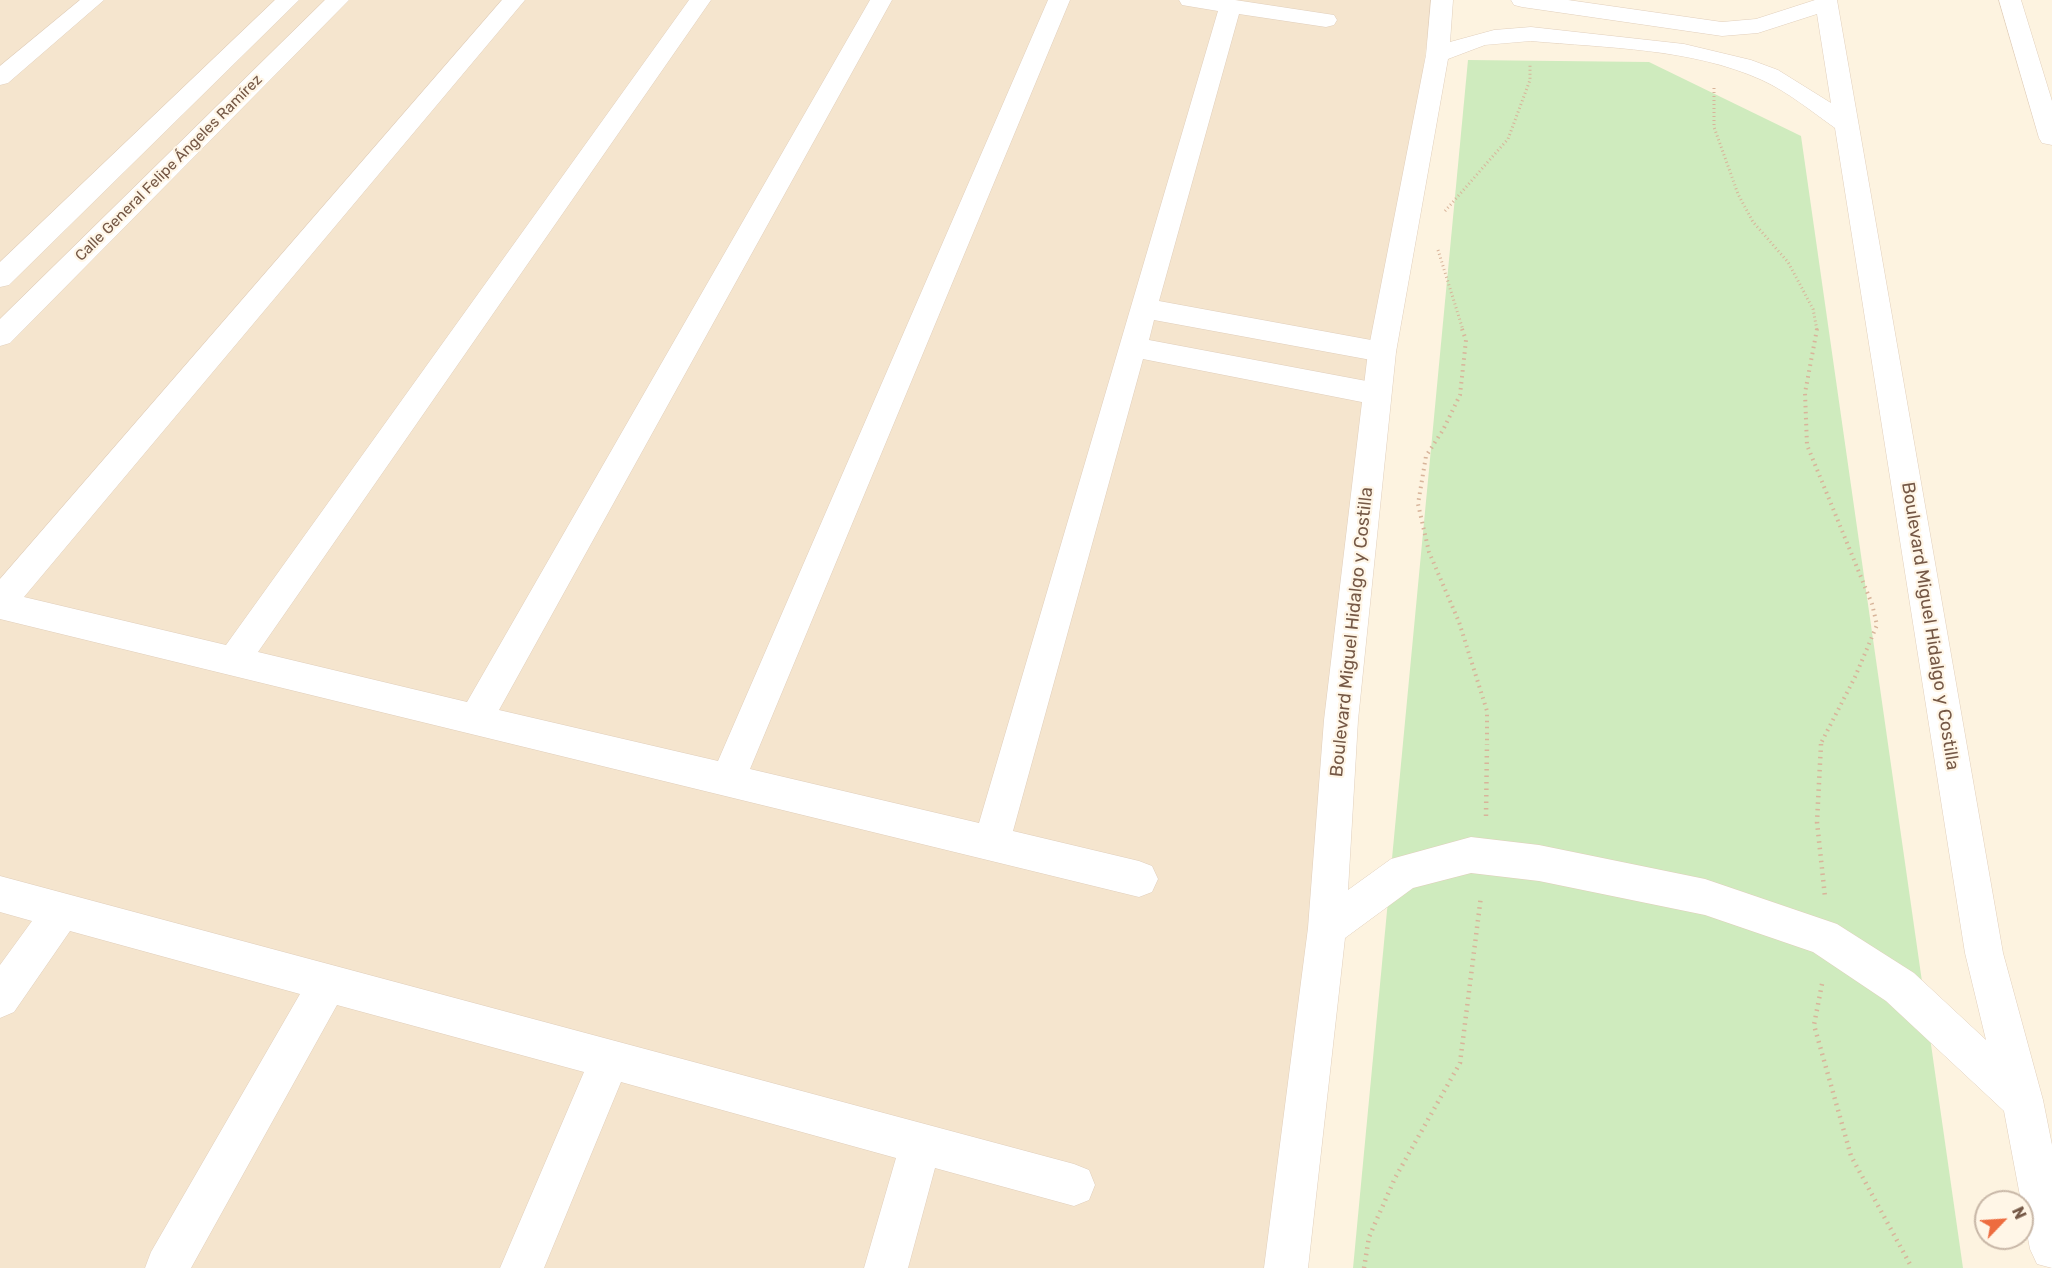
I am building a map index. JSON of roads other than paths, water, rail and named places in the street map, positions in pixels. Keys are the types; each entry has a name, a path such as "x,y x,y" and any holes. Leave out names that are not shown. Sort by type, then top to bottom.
{"street":[{"path":"0,78 93,0"},
{"name":"Calle General Felipe Ángeles Ramírez","path":"0,278 288,0"},
{"name":"Calle General Felipe Ángeles Ramírez","path":"0,336 338,0"},
{"path":"514,0 0,604 1138,879"},
{"path":"233,661 700,0"},
{"path":"476,719 881,0"},
{"path":"728,780 1059,0"},
{"path":"1190,0 1326,20"},
{"name":"Boulevard Miguel Hidalgo y Costilla","path":"1286,1268 1327,928 1341,720 1382,352 1437,55 1442,0"},
{"path":"1522,0 1722,29 1758,26 1826,2"},
{"path":"2010,0 2051,138"},
{"name":"Boulevard Miguel Hidalgo y Costilla","path":"1826,2 1984,952 2022,1100 2052,1249"},
{"path":"991,844 1230,6"},
{"path":"1437,55 1473,40 1504,34 1531,34 1690,52 1725,59 1771,75 1847,125"},
{"path":"1144,308 1382,352"},
{"path":"1133,347 1377,394"},
{"path":"1327,928 1404,872 1471,855 1539,863 1705,897 1823,937 1831,942 1900,987 2022,1100"},
{"path":"0,894 1074,1185"},
{"path":"0,998 62,911"},
{"path":"167,1268 328,983"},
{"path":"522,1268 610,1060"},
{"path":"886,1268 921,1143"}]}
